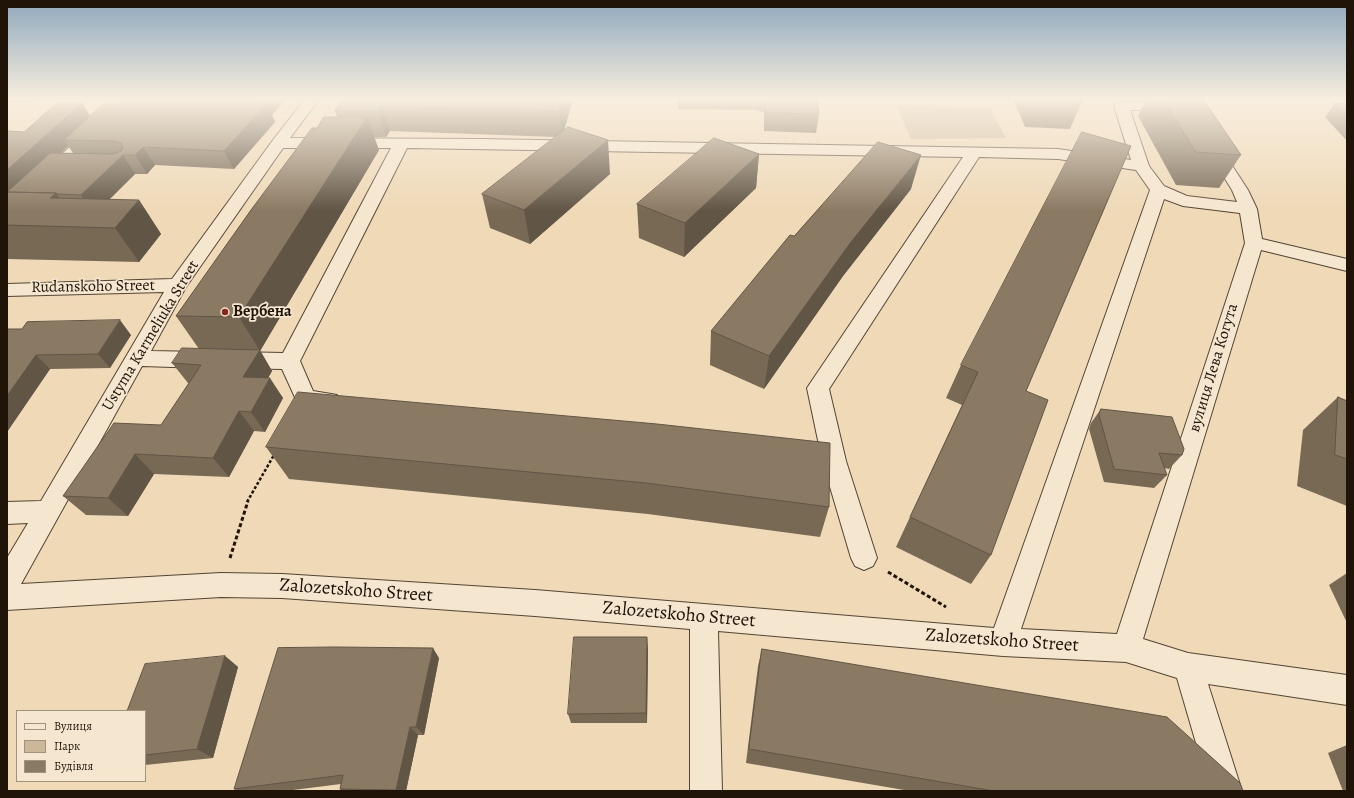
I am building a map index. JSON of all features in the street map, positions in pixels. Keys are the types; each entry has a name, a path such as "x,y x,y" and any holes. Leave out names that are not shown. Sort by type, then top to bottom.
{"street":[{"path":"7,214 90,136"},
{"name":"Ustyma Karmeliuka Street","path":"7,583 178,285 283,136"},
{"path":"1131,136 1141,166 1158,190 1183,201 1248,209"},
{"name":"вулиця Лева Когута","path":"1126,648 1254,243 1248,209 1240,190 1206,136"},
{"path":"278,143 401,145 480,144 1058,154 1141,166"},
{"path":"289,361 401,145"},
{"path":"864,558 834,461 818,388 974,153"},
{"path":"60,165 82,165"},
{"path":"1003,642 1158,190"},
{"path":"7,218 29,219"},
{"path":"1254,243 1347,265"},
{"name":"Rudanskoho Street","path":"7,290 178,285"},
{"path":"137,358 289,361"},
{"path":"289,361 306,398 353,404"},
{"path":"778,455 834,461"},
{"path":"7,513 48,511"},
{"name":"Zalozetskoho Street","path":"7,597 221,585 282,586 535,602 1003,642 1126,648 1188,668 1347,690"},
{"path":"704,617 706,791"},
{"path":"1188,668 1226,791"}],"path":[{"path":"221,585 248,500 275,453"},
{"path":"864,558 937,602"}],"green space":[{"path":"910,136 1005,136 1006,138 911,139"}],"building":[{"path":"7,136 45,136 7,170"},
{"path":"68,136 238,136 224,151 143,147 135,155 123,155 81,195 7,192 50,153 114,154 121,151 123,147 121,143 114,141 64,140"},
{"path":"306,136 355,136 239,317 176,316 251,210"},
{"path":"556,136 596,136 608,140 524,210 482,194"},
{"path":"1080,136 1097,136 1131,146 1026,391 1048,400 991,555 910,517 978,372 961,365"},
{"path":"1186,136 1228,136 1241,155 1196,152"},
{"path":"714,138 759,154 685,223 637,204"},
{"path":"878,142 921,155 851,242 769,356 711,331 790,235 794,236"},
{"path":"7,192 56,193 50,198 139,200 115,228 7,225"},
{"path":"120,320 98,354 36,355 7,396 7,329 22,329 27,322"},
{"path":"182,348 260,350 243,377 270,378 251,412 239,411 213,458 135,454 108,498 63,496 114,423 161,425 201,365 172,363"},
{"path":"298,392 657,424 830,443 829,507 646,483 266,447"},
{"path":"1338,397 1347,401 1347,459 1335,455"},
{"path":"1101,409 1172,417 1184,449 1182,455 1159,453 1167,475 1114,469 1099,415"},
{"path":"574,637 647,637 646,713 568,714"},
{"path":"278,648 433,648 416,727 410,727 396,790 340,789 343,775 234,789"},
{"path":"762,649 1167,717 1240,783 1243,791 994,791 749,749"},
{"path":"225,656 197,749 146,755 146,710 127,710 145,664"}],"place":[{"name":"Вербена","path":"225,312"}]}
